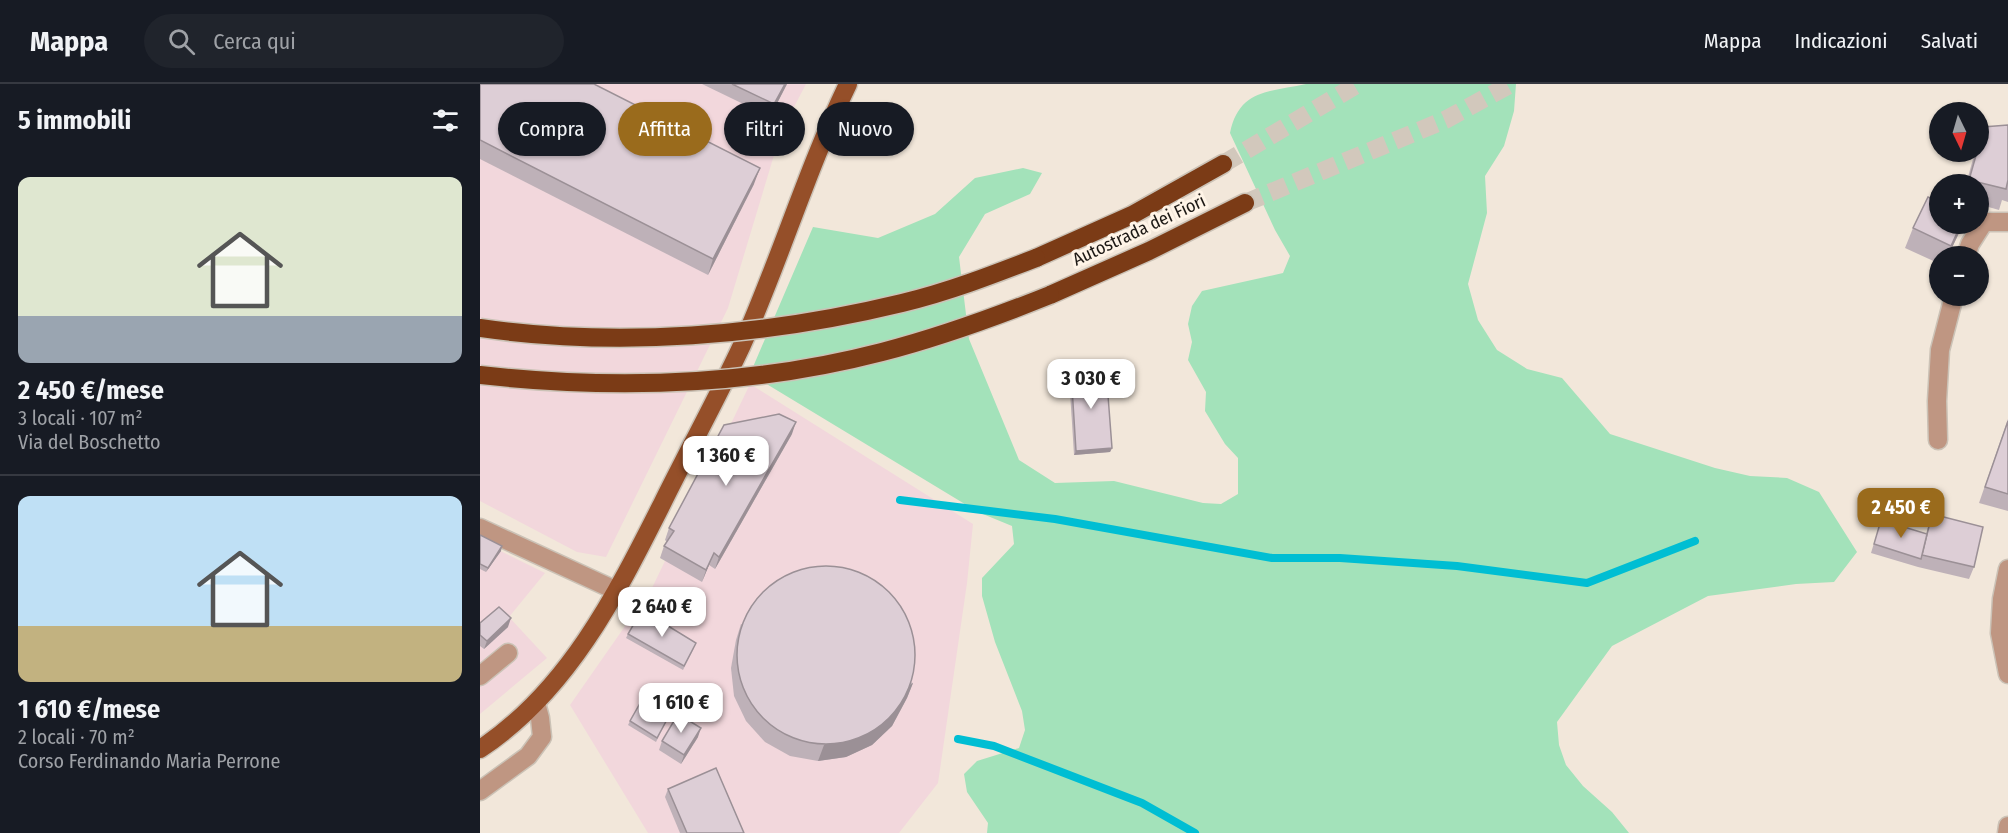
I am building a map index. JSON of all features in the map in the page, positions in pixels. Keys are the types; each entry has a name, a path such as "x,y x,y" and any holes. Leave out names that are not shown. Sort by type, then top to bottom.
{"highway":[{"name":"Autostrada dei Fiori","path":"480,328 546,334 660,336 780,326 903,303 948,290 1036,258 1132,215 1223,164"},
{"name":"Autostrada dei Fiori","path":"480,375 591,384 708,381 824,365 882,352 994,317 1050,295 1149,251 1245,203"}],"main road":[{"path":"480,749 536,703 565,671 617,591 742,345 848,84"}],"street":[{"path":"1969,246 1984,222 2008,222"},
{"path":"1938,440 1937,401 1940,350 1951,306"},
{"path":"480,528 617,591"},
{"path":"2008,569 2002,599 2000,633 2008,674"},
{"path":"480,676 507,653"},
{"path":"480,791 528,756 542,736 536,703"},
{"path":"2007,833 2008,826"}],"shaded area":[{"path":"480,84 806,84 797,102 724,102 724,156 774,156 728,308 606,557 577,552 480,501"},
{"path":"750,384 973,524 967,583 938,783 899,833 648,833 570,705 653,586"},
{"path":"480,541 545,573 509,617 547,658 480,714"}],"green space":[{"path":"1306,84 1516,84 1514,111 1504,146 1485,176 1487,213 1468,284 1478,320 1497,350 1527,369 1562,378 1610,434 1715,468 1750,476 1787,478 1819,492 1857,552 1834,582 1796,584 1708,596 1612,646 1557,722 1559,745 1566,765 1583,786 1612,812 1629,833 987,833 988,823 967,792 964,774 977,761 1019,748 1025,730 1022,711 995,642 982,596 982,578 1014,544 1012,526 978,512 750,374 813,227 878,238 935,214 975,178 1023,168 1042,173 1030,194 985,214 959,257 969,339 1019,460 1055,483 1114,481 1203,503 1221,504 1238,494 1238,458 1225,444 1205,411 1206,392 1188,360 1192,342 1188,324 1192,306 1202,291 1283,273 1290,256 1275,230 1230,133 1234,119 1249,100 1269,91"}],"building":[{"path":"480,84 594,84 630,102 618,102 618,156 712,156 712,144 724,150 724,156 736,156 760,168 713,259 511,156 606,156 606,102 498,102 498,149 480,140"},
{"path":"732,84 785,84 775,102 770,102"},
{"path":"2008,125 2006,189 1989,185 1989,174 1971,174 1974,162 1989,162 1989,127"},
{"path":"1928,197 1929,234 1956,234 1951,246 1913,228"},
{"path":"1106,369 1112,448 1076,451 1071,371"},
{"path":"779,414 796,422 719,557 714,553 706,570 664,546 674,531 669,528 724,425"},
{"path":"2008,421 2008,494 1985,487"},
{"path":"1932,514 1983,527 1974,567 1922,555"},
{"path":"1881,520 1927,534 1921,559 1874,544"},
{"path":"480,535 502,546 488,568 480,564"},
{"path":"826,566 843,567 860,572 889,592 909,621 914,638 914,672 909,689 889,718 860,738 843,743 826,744 809,743 792,738 763,718 743,689 738,672 737,655 738,638 743,621 763,592 792,572 809,567"},
{"path":"499,607 511,618 487,641 480,635 480,623"},
{"path":"642,610 696,643 684,666 628,634"},
{"path":"643,698 670,714 657,738 630,721"},
{"path":"678,714 701,728 684,755 662,741"},
{"path":"716,768 744,833 687,833 668,789"}],"waterway":[{"path":"900,500 1055,519 1272,558 1340,558 1457,566 1587,583 1695,541"},
{"path":"958,739 994,746 1142,803 1195,833"}],"tunnel":[{"path":"1223,164 1358,84"},
{"path":"1245,203 1445,120 1511,84"}]}
